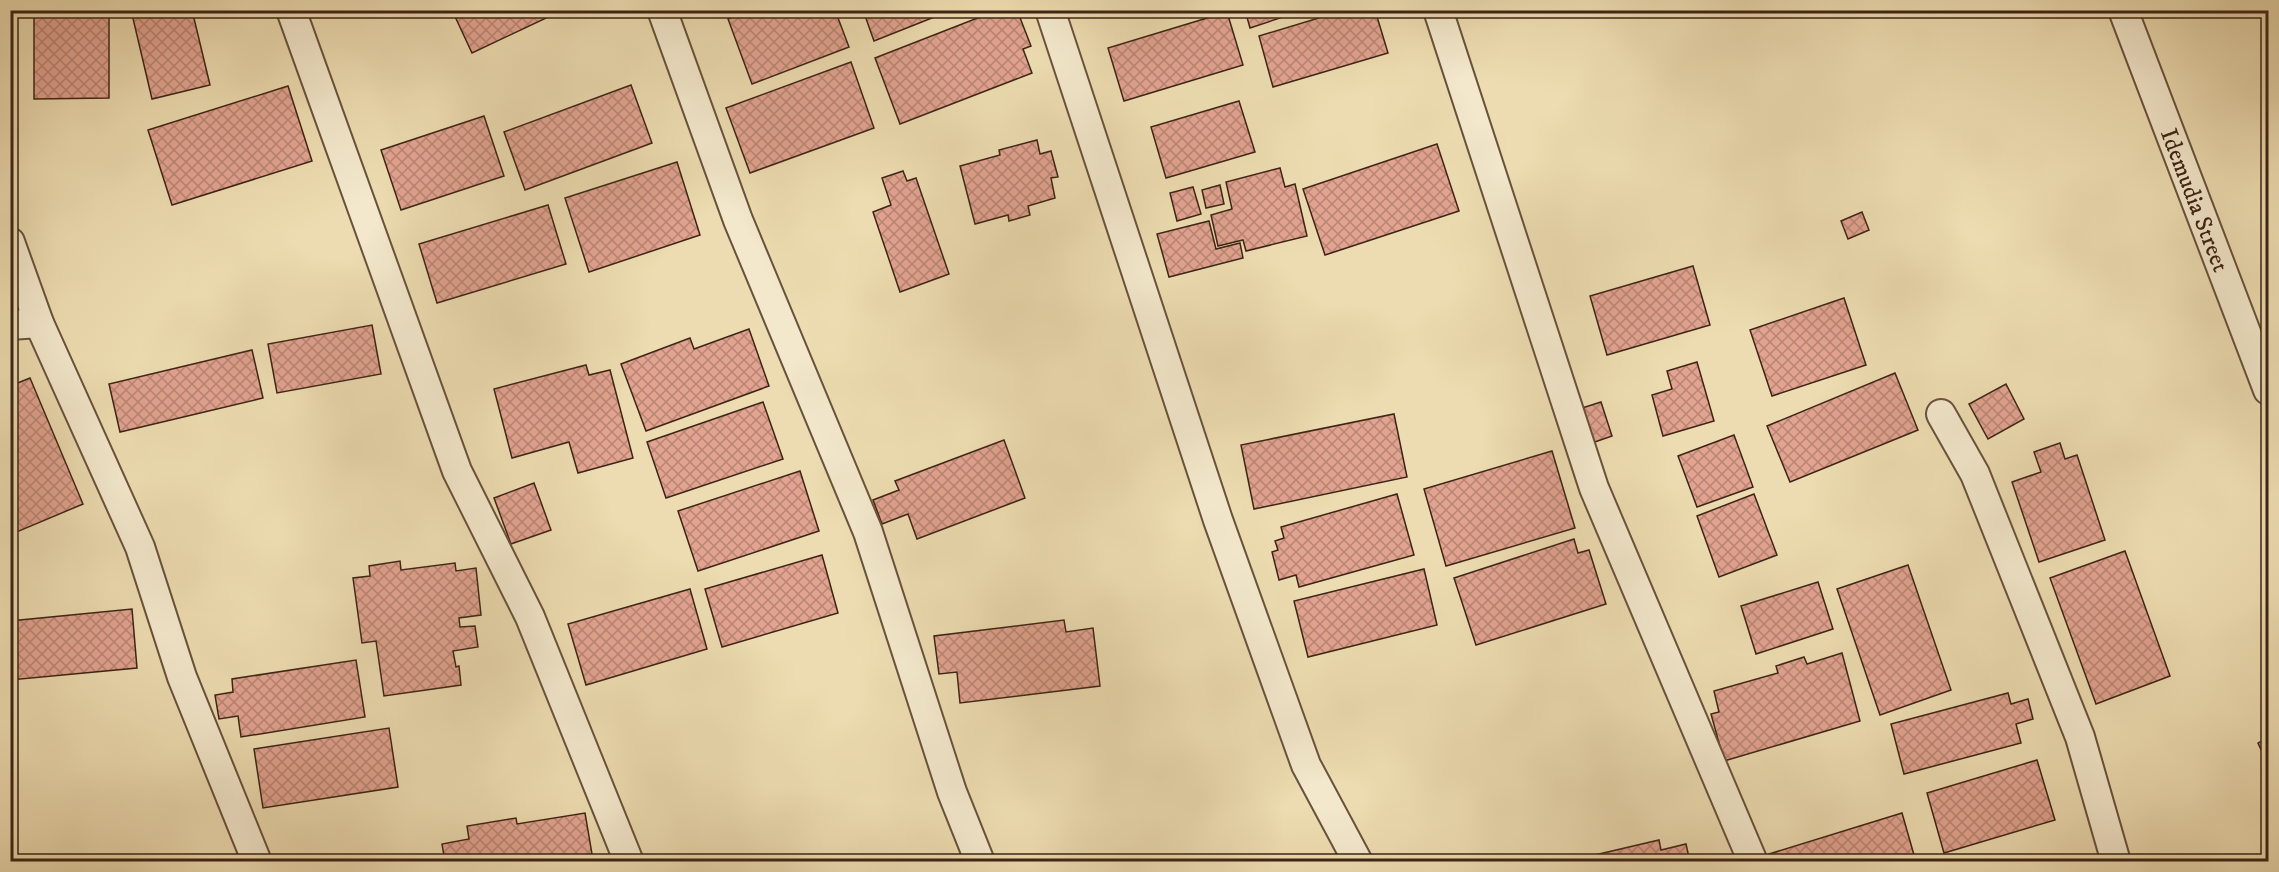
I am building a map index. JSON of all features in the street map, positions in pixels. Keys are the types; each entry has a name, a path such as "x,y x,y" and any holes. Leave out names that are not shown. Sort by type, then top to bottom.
{"street":[{"path":"291,10 457,471 530,616 629,861"},
{"path":"662,10 738,220 868,532 952,792 980,861"},
{"path":"1050,10 1218,520 1302,754 1358,861"},
{"path":"1438,10 1594,488 1753,861"},
{"name":"Idemudia Street","path":"2123,10 2268,390"},
{"path":"10,242 39,323 140,547 182,677 257,861"},
{"path":"10,325 39,323"},
{"path":"1941,414 1975,474 2080,737 2116,861"}],"building":[{"path":"34,10 109,10 109,98 34,99"},
{"path":"131,10 192,10 210,85 152,99"},
{"path":"452,10 563,10 472,53"},
{"path":"751,10 835,10 849,47 752,84 728,19"},
{"path":"863,10 952,10 874,41"},
{"path":"998,10 1017,10 1031,46 1023,49 1032,73 900,124 875,58"},
{"path":"1245,10 1304,10 1250,28"},
{"path":"1345,10 1375,10 1388,53 1273,87 1259,36"},
{"path":"1227,12 1243,65 1124,101 1108,48"},
{"path":"851,62 874,128 750,173 726,108"},
{"path":"631,85 652,143 525,190 504,132"},
{"path":"288,86 312,161 172,205 148,130"},
{"path":"1239,101 1255,152 1166,178 1151,127"},
{"path":"484,116 504,176 401,210 381,150"},
{"path":"1037,140 1040,154 1051,151 1058,177 1051,178 1055,198 1028,206 1030,215 1009,221 1008,215 975,224 960,166 1000,155 999,150"},
{"path":"1437,144 1459,211 1325,255 1303,189"},
{"path":"677,162 700,235 589,272 565,198"},
{"path":"1280,168 1285,187 1295,184 1307,236 1246,251 1243,240 1218,246 1211,215 1232,209 1226,182"},
{"path":"903,171 907,181 916,178 949,274 900,292 873,212 891,205 882,178"},
{"path":"1220,185 1224,204 1206,208 1202,190"},
{"path":"1193,187 1201,214 1177,221 1170,193"},
{"path":"548,205 566,264 437,303 419,244"},
{"path":"1862,212 1869,230 1848,239 1841,221"},
{"path":"1209,221 1216,249 1240,243 1243,258 1169,277 1157,234"},
{"path":"1693,266 1710,325 1607,355 1590,296"},
{"path":"1844,298 1866,365 1772,396 1750,330"},
{"path":"372,325 381,374 277,393 268,344"},
{"path":"749,329 769,386 646,431 621,364 690,338 694,349"},
{"path":"252,350 263,398 120,432 109,384"},
{"path":"1697,362 1714,421 1663,436 1652,395 1672,389 1667,371"},
{"path":"586,365 589,375 610,370 633,458 578,473 569,442 512,458 494,389"},
{"path":"1895,373 1918,430 1790,482 1767,426"},
{"path":"30,378 83,504 12,534 10,386"},
{"path":"2006,384 2024,419 1988,439 1969,404"},
{"path":"763,402 783,459 666,498 647,442"},
{"path":"1601,402 1612,436 1589,444 1579,409"},
{"path":"1394,414 1407,477 1254,509 1241,445"},
{"path":"1734,435 1753,487 1697,507 1678,456"},
{"path":"1004,440 1025,498 917,539 908,514 882,524 873,500 899,490 895,481"},
{"path":"2060,443 2065,459 2077,455 2105,540 2039,562 2012,482 2041,472 2034,452"},
{"path":"1552,451 1575,528 1446,566 1424,489"},
{"path":"800,471 819,531 698,571 678,511"},
{"path":"534,483 551,530 511,544 494,498"},
{"path":"1397,494 1414,555 1299,587 1296,575 1279,580 1272,552 1278,550 1275,541 1284,538 1281,527"},
{"path":"1754,494 1777,555 1719,577 1697,516"},
{"path":"1574,539 1578,553 1589,550 1606,604 1476,645 1454,578"},
{"path":"2125,551 2170,676 2096,704 2050,578"},
{"path":"822,555 838,613 722,647 705,589"},
{"path":"400,561 401,570 455,563 456,571 476,568 481,615 459,618 460,627 475,626 478,647 453,651 456,667 459,666 461,685 384,696 376,641 362,643 353,578 370,576 369,566"},
{"path":"1908,565 1951,690 1880,715 1837,589"},
{"path":"1424,569 1437,625 1308,657 1294,601"},
{"path":"1818,582 1833,629 1756,654 1741,606"},
{"path":"690,589 707,649 586,685 568,624"},
{"path":"132,609 137,668 10,680 10,621"},
{"path":"1064,620 1066,632 1093,628 1100,686 960,703 957,672 939,674 934,636"},
{"path":"1842,653 1860,721 1724,761 1711,714 1719,712 1714,691 1778,673 1776,666 1804,657 1807,664"},
{"path":"356,660 365,717 241,737 238,716 219,719 215,695 233,692 232,679"},
{"path":"2008,693 2011,704 2028,699 2033,719 2016,724 2021,743 1904,774 1891,724"},
{"path":"389,728 398,787 263,808 254,749"},
{"path":"2268,738 2268,765 2258,743"},
{"path":"2037,760 2055,820 1944,853 1927,793"},
{"path":"585,813 592,854 585,855 586,862 445,862 442,844 469,839 467,826 516,818 517,824"},
{"path":"1902,813 1916,862 1771,862 1769,854"},
{"path":"1659,840 1661,850 1686,844 1690,862 1565,862"}]}
